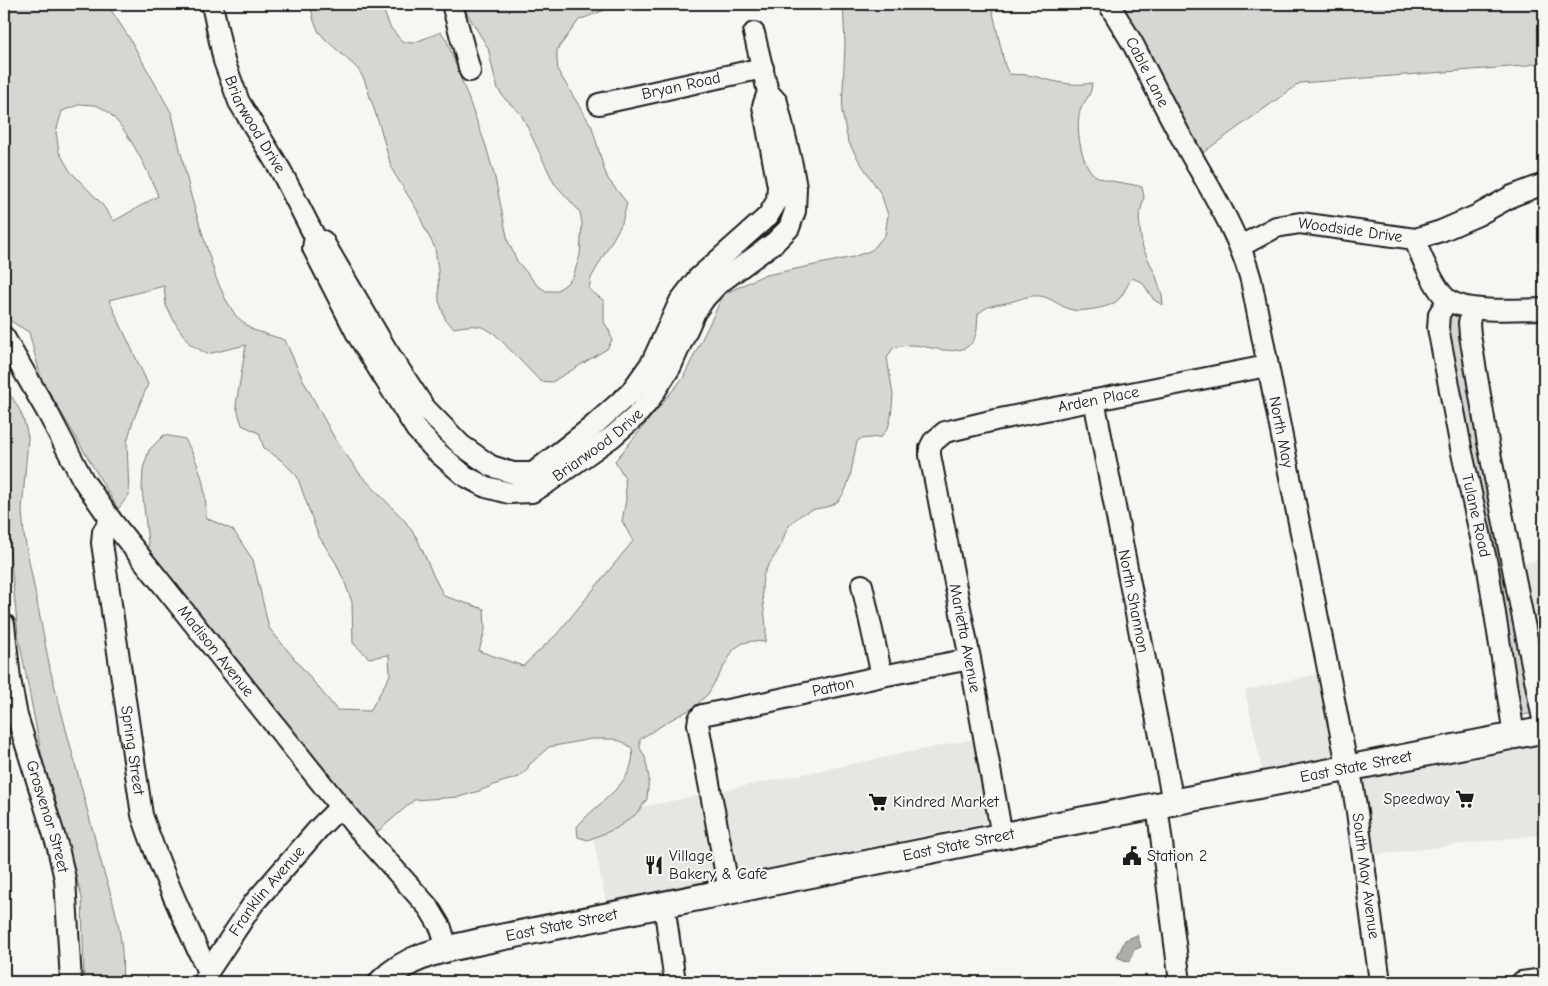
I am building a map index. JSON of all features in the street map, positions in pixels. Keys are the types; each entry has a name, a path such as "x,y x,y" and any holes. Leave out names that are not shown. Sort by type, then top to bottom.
{"main road":[{"name":"East State Street","path":"382,982 407,962 447,949 729,890 1544,730"}],"street":[{"name":"Briarwood Drive","path":"212,4 224,61 239,102 281,171 315,237 313,248 358,336 416,430 436,452 465,476 486,487 509,493 532,492 547,483 612,437 636,416 648,402 672,366 695,312 705,298 718,284 776,242 789,228 796,211 796,188 792,164 777,102 768,92 754,32"},
{"path":"452,4 470,71"},
{"name":"Cable Lane","path":"1109,4 1133,45 1168,113"},
{"name":"Bryan Road","path":"599,104 762,68"},
{"name":"North May","path":"1168,113 1241,246 1251,280 1349,768"},
{"name":"Woodside Drive","path":"1241,246 1276,227 1300,223 1415,239 1441,231 1478,215 1512,196 1544,184"},
{"path":"1415,239 1425,265 1448,300 1472,309 1544,309"},
{"name":"Tulane Road","path":"1448,300 1439,314 1438,328 1462,453 1488,570 1514,735"},
{"name":"Tulane Road","path":"1472,309 1469,323 1470,335 1488,443 1544,724"},
{"name":"Madison Avenue","path":"4,337 49,415 83,480 111,520 340,807 434,914 441,928 447,949"},
{"name":"Arden Place","path":"933,442 944,432 995,420 1267,366"},
{"name":"North Shannon","path":"1094,400 1165,803 1180,982"},
{"name":"Marietta Avenue","path":"933,442 930,448 930,455 1002,836"},
{"name":"Spring Street","path":"111,520 103,532 102,543 142,815 206,977"},
{"path":"862,584 882,676"},
{"name":"Grosvenor Street","path":"4,624 10,679 17,716 58,848 65,879 71,982"},
{"name":"Patton","path":"729,890 698,724 699,718 702,715 970,659"},
{"name":"South May Avenue","path":"1349,768 1380,982"},
{"name":"Franklin Avenue","path":"206,977 253,904 320,827 340,807"},
{"path":"664,904 675,982"},
{"path":"1522,982 1544,979"}],"shaded area":[{"path":"4,4 107,4 130,39 172,114 191,196 216,278 236,316 253,330 285,340 302,378 335,439 360,474 405,521 417,538 444,596 484,609 485,630 479,651 523,666 557,634 633,541 622,521 626,500 625,478 615,461 683,378 724,294 762,276 853,257 872,250 885,235 888,215 881,194 848,141 842,112 845,44 843,4 991,4 1005,66 1009,74 1030,75 1069,84 1092,83 1079,118 1080,146 1083,156 1086,164 1096,176 1106,180 1142,187 1144,197 1139,218 1141,238 1143,248 1156,276 1163,305 1154,300 1142,282 1132,278 1117,301 1100,308 1072,310 1040,296 990,306 978,314 977,332 972,343 966,348 949,350 913,345 893,348 887,358 893,395 888,428 881,437 860,439 857,442 847,487 839,500 828,507 811,510 802,514 793,522 787,528 780,547 764,573 762,585 766,626 765,642 753,641 743,643 734,649 708,694 693,708 640,739 640,748 645,757 649,778 647,799 635,815 617,828 588,840 578,837 577,827 614,792 628,772 632,760 632,748 623,742 613,739 591,739 549,747 519,777 459,797 414,800 375,834 217,643 149,551 142,489 143,469 149,450 164,435 185,439 202,477 206,518 233,530 253,560 269,628 337,710 370,711 390,675 389,655 369,658 353,643 352,602 336,563 318,535 297,476 281,460 264,448 259,433 242,425 236,405 246,345 207,354 190,344 166,306 164,286 109,300 148,384 133,421 127,442 129,495 118,509 41,378 29,332 12,322 4,314","holes":["81,104 100,107 118,122 134,147 158,196 114,221 101,203 70,171 59,152 56,132 62,111"]},
{"path":"310,4 381,4 390,27 403,42 413,43 441,32 447,41 486,146 495,178 508,241 517,261 537,285 546,291 556,291 573,277 580,255 582,223 580,212 554,183 521,114 505,99 498,89 488,48 463,4 620,4 579,20 557,50 558,71 592,127 608,179 627,203 622,223 591,278 589,289 604,301 604,322 612,340 607,349 552,382 540,381 495,334 475,326 454,328 446,321 439,301 435,248 417,210 394,173 364,79 358,69 319,32"},
{"path":"1120,4 1544,4 1544,60 1524,66 1300,83 1198,156"},
{"path":"1453,313 1458,316 1462,323 1534,713 1518,716 1448,367 1447,314"},
{"path":"7,391 18,407 27,431 22,510 24,535 50,669 116,913 121,940 122,982 84,982 82,898 42,757 18,634 4,491 4,392"},
{"path":"1544,559 1544,703 1516,565"},
{"path":"1324,673 1346,771 1544,728 1544,834 1359,857 1346,777 1267,792 1245,690"},
{"path":"979,738 986,823 606,902 593,838 617,828 635,815 642,807"},
{"path":"1137,935 1141,947 1134,950 1129,962 1117,957 1125,940"}],"place":[{"name":"Speedway","path":"1465,799"},
{"name":"Kindred Market","path":"878,802"},
{"name":"Station 2","path":"1132,856"},
{"name":"Village Bakery & Cafe","path":"654,865"}]}
